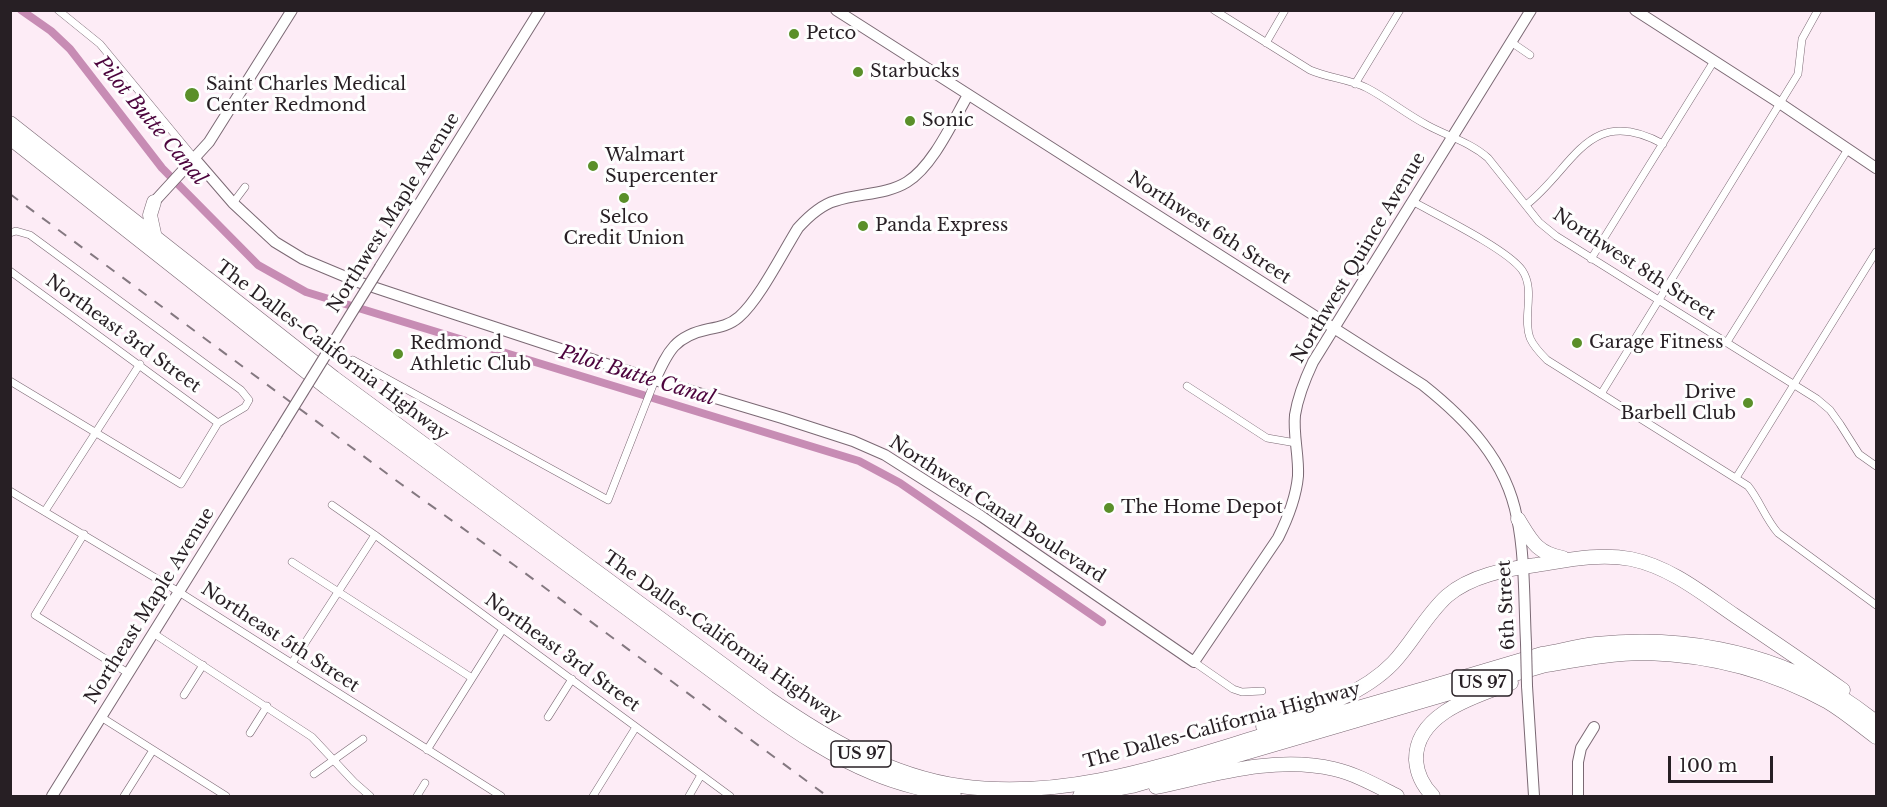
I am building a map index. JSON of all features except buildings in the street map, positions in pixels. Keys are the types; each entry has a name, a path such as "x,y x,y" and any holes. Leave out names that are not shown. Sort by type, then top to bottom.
{"highway":[{"name":"The Dalles-California Highway","path":"10,123 353,392 768,698 843,745 879,763 914,775 958,785 1000,790 1052,788 1089,783 1165,764 1542,654 1605,644 1645,641 1694,644 1748,655 1824,687 1876,720"},
{"name":"The Dalles-California Highway","path":"10,138 327,388 770,713 838,756 873,773 909,786 954,796"},
{"path":"119,209 143,208 154,202"},
{"path":"154,202 150,215 155,238"},
{"path":"1518,519 1540,551 1568,559"},
{"path":"1165,764 1351,694 1390,666 1447,597 1466,583 1521,567 1568,559 1607,556 1631,559 1669,572 1846,692 1876,720"},
{"name":"The Dalles-California Highway","path":"1084,796 1132,786 1542,666 1594,657 1646,653 1685,656 1744,666 1787,682 1829,703 1876,737"},
{"path":"1433,796 1423,785 1417,770 1416,756 1426,729 1438,717 1470,699 1514,682 1594,657"},
{"path":"1084,796 1133,792 1275,764 1310,764 1336,769 1397,796"}],"street":[{"name":"Northwest Canal Boulevard","path":"58,10 100,44 233,203 275,242 303,259 358,282 654,383 782,418 853,441 885,455 981,516 1233,688 1242,692 1262,691"},
{"path":"154,202 195,159 221,124 292,10"},
{"name":"Northwest Maple Avenue","path":"277,434 540,10"},
{"name":"Northwest 6th Street","path":"836,10 1423,385 1451,407 1476,434 1499,467 1518,519"},
{"name":"Northwest 8th Street","path":"1215,10 1310,70 1372,91 1429,127 1481,151 1548,230 1817,399 1830,410 1859,454 1876,466"},
{"path":"1266,43 1285,10"},
{"path":"1355,84 1400,10"},
{"name":"Northwest Quince Avenue","path":"1194,662 1278,538 1287,521 1298,476 1295,416 1302,388 1313,362 1531,10"},
{"path":"1635,10 1876,168"},
{"path":"1601,394 1798,74 1802,39 1818,10"},
{"path":"1511,42 1530,55"},
{"path":"1591,259 1714,61"},
{"path":"353,360 608,500 654,383 670,349 682,338 695,332 730,324 749,307 798,228 808,217 832,202 885,190 910,180 930,158 969,95"},
{"path":"1526,205 1536,198 1573,154 1589,141 1607,132 1627,130 1645,134 1663,144"},
{"path":"1727,342 1848,149"},
{"path":"233,203 245,187"},
{"path":"1412,201 1483,241 1512,260 1522,270 1528,284 1530,338 1547,360 1748,486 1758,498 1769,523 1778,533 1876,605"},
{"path":"10,233 16,231 30,235 246,395 249,400 245,406 218,423 181,484 10,381"},
{"path":"1736,478 1876,252"},
{"name":"Northeast 3rd Street","path":"10,271 218,423"},
{"path":"45,511 140,364"},
{"path":"1187,386 1267,438 1296,444"},
{"name":"Northeast Maple Avenue","path":"52,796 277,434"},
{"name":"Northeast 5th Street","path":"10,491 179,591 501,796"},
{"name":"Northeast 3rd Street","path":"332,505 730,796"},
{"name":"6th Street","path":"1518,519 1534,796"},
{"path":"84,534 34,615 128,673"},
{"path":"292,663 375,535"},
{"path":"292,562 472,678"},
{"path":"427,750 503,629"},
{"path":"153,633 312,737 370,796"},
{"path":"184,695 203,665"},
{"path":"548,717 572,679"},
{"path":"250,733 267,706"},
{"path":"101,717 226,796"},
{"path":"593,796 636,727"},
{"path":"1578,796 1578,762 1581,748 1594,727"},
{"path":"314,774 363,739"},
{"path":"124,796 153,750"},
{"path":"688,796 701,775"},
{"path":"417,796 425,783"}],"waterway":[{"name":"Pilot Butte Canal","path":"21,10 51,31 70,49 162,168 258,265 306,292 859,461 900,483 1102,622"}],"railway":[{"path":"10,194 827,796"}],"place":[{"name":"Petco","path":"794,34"},
{"name":"Starbucks","path":"858,72"},
{"name":"Saint Charles Medical Center Redmond","path":"192,95"},
{"name":"Sonic","path":"910,121"},
{"name":"Walmart Supercenter","path":"593,166"},
{"name":"Selco Credit Union","path":"624,198"},
{"name":"Panda Express","path":"863,226"},
{"name":"Garage Fitness","path":"1577,343"},
{"name":"Redmond Athletic Club","path":"398,354"},
{"name":"Drive Barbell Club","path":"1748,403"},
{"name":"The Home Depot","path":"1109,508"}]}
